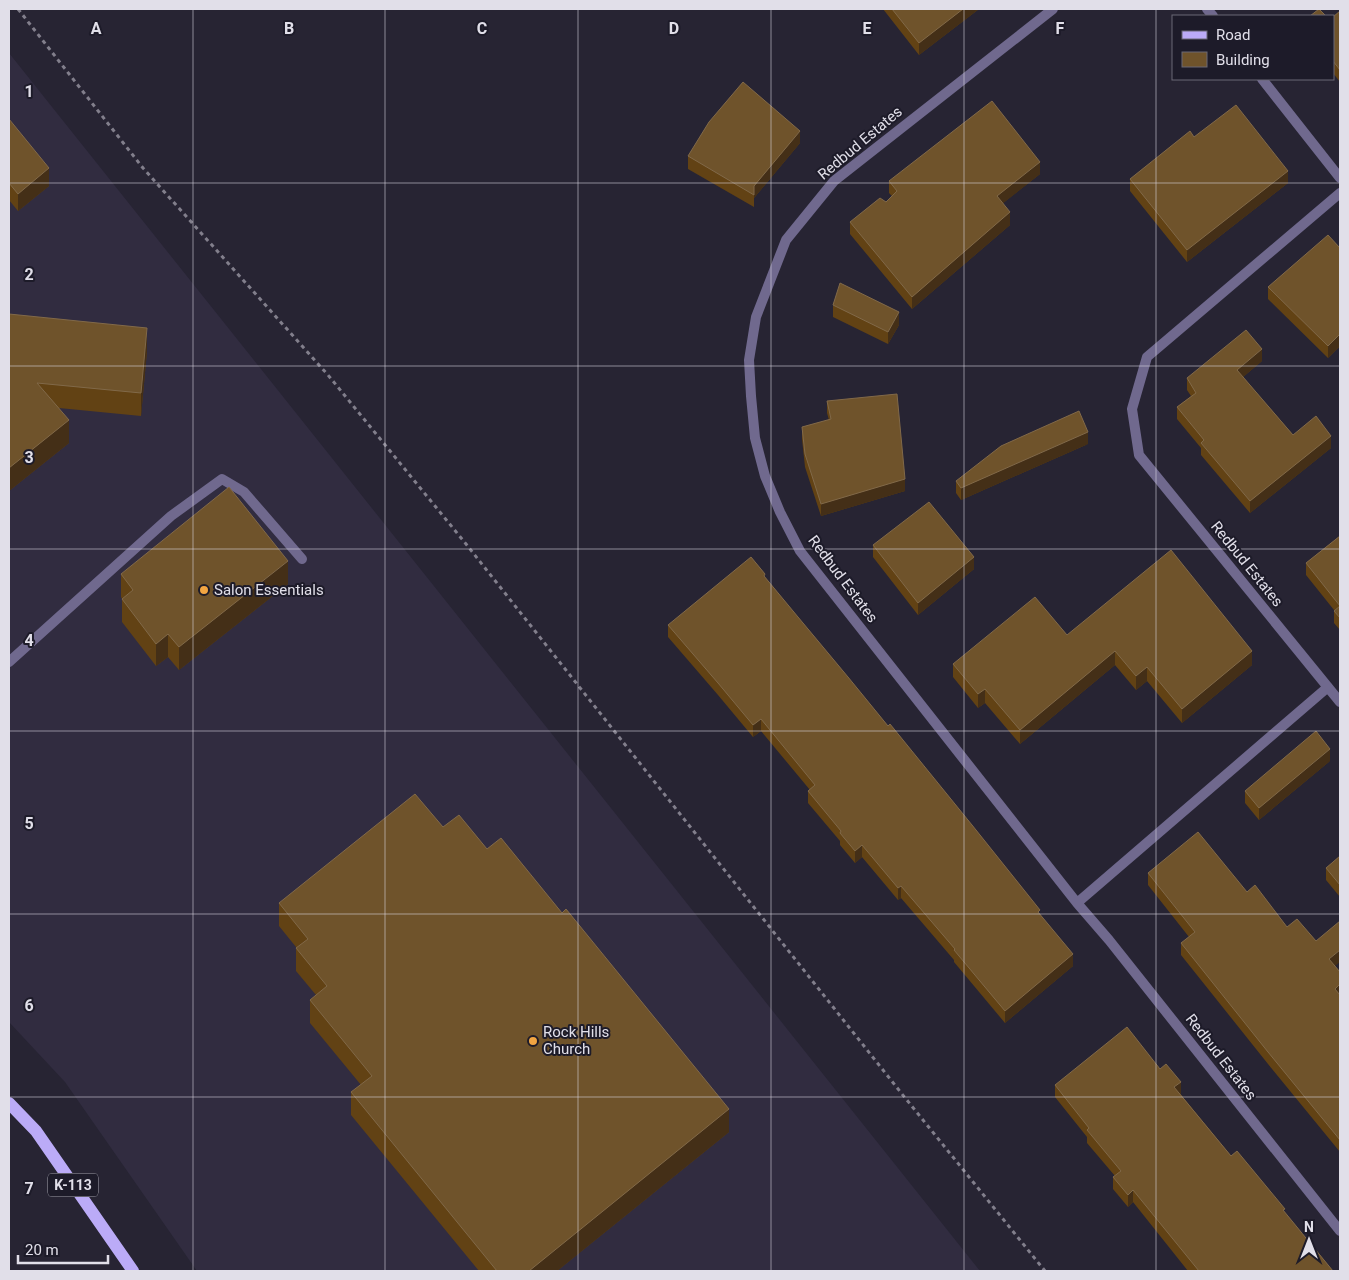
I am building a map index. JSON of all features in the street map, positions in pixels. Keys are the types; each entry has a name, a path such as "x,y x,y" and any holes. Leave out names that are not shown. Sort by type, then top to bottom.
{"main road":[{"name":"K-113","path":"9,1102 36,1131 134,1271"}],"street":[{"name":"Redbud Estates","path":"1053,9 834,181 786,240 756,317 750,360 755,438 765,476 780,512 800,551 1077,903 1109,940 1340,1231"},
{"path":"1263,80 1340,178"},
{"name":"Redbud Estates","path":"1340,193 1147,358 1132,409 1139,455 1340,702"},
{"path":"9,662 171,516 222,479 244,492 302,559"},
{"path":"1077,903 1328,687"}],"path":[{"path":"18,9 144,168 328,375 454,528 902,1094 1045,1271"}],"shaded area":[{"path":"9,53 980,1271 197,1271 65,1082 9,1022"}],"building":[{"path":"892,9 963,9 919,43"},
{"path":"1319,9 1325,15 1311,15"},
{"path":"1340,11 1340,70 1334,62 1334,16"},
{"path":"743,82 800,131 754,186 754,195 688,156 709,122"},
{"path":"992,101 1040,162 997,196 1010,212 912,297 850,222 880,198 886,202 897,191 889,181"},
{"path":"1236,105 1288,171 1187,250 1130,179 1190,131 1194,137"},
{"path":"9,119 49,168 18,194 9,183"},
{"path":"1328,235 1340,248 1340,334 1328,346 1268,287"},
{"path":"840,283 899,312 888,332 833,305"},
{"path":"9,314 147,328 141,393 37,383 69,420 9,468"},
{"path":"1246,330 1262,349 1237,370 1293,435 1316,416 1331,436 1250,501 1201,443 1204,440 1177,407 1196,393 1187,378"},
{"path":"897,394 905,479 821,504 805,454 802,427 831,419 827,401"},
{"path":"1079,411 1088,432 961,488 956,481 1001,446"},
{"name":"Salon Essentials","path":"229,487 288,561 179,647 168,634 156,644 122,599 133,590 121,574"},
{"path":"929,502 974,557 918,603 873,545"},
{"path":"1340,536 1340,606 1306,563"},
{"path":"1171,550 1252,651 1182,709 1147,667 1136,676 1115,651 1020,730 985,689 978,694 953,664 1035,597 1067,635"},
{"path":"751,557 765,574 764,576 888,726 890,724 972,825 1040,910 1038,912 1073,954 1005,1011 901,886 898,888 862,845 855,851 808,791 815,785 761,719 753,725 668,625"},
{"path":"1340,606 1340,618 1334,611"},
{"path":"1316,731 1330,749 1259,808 1245,791"},
{"name":"Rock Hills Church","path":"415,794 443,827 459,815 487,849 501,838 562,913 566,909 729,1109 529,1271 497,1271 351,1092 372,1076 310,1000 327,986 296,948 308,939 279,903"},
{"path":"1198,832 1247,892 1255,885 1287,927 1297,919 1316,941 1340,921 1340,950 1329,959 1340,972 1340,984 1335,989 1340,995 1340,1140 1181,943 1195,932 1148,873"},
{"path":"1340,856 1340,885 1326,868"},
{"path":"1127,1027 1160,1069 1166,1064 1181,1082 1174,1087 1231,1156 1237,1151 1333,1271 1199,1271 1133,1190 1128,1195 1113,1177 1121,1171 1087,1130 1089,1128 1055,1085"}],"place":[{"name":"Salon Essentials","path":"204,590"},
{"name":"Rock Hills Church","path":"533,1041"}]}
